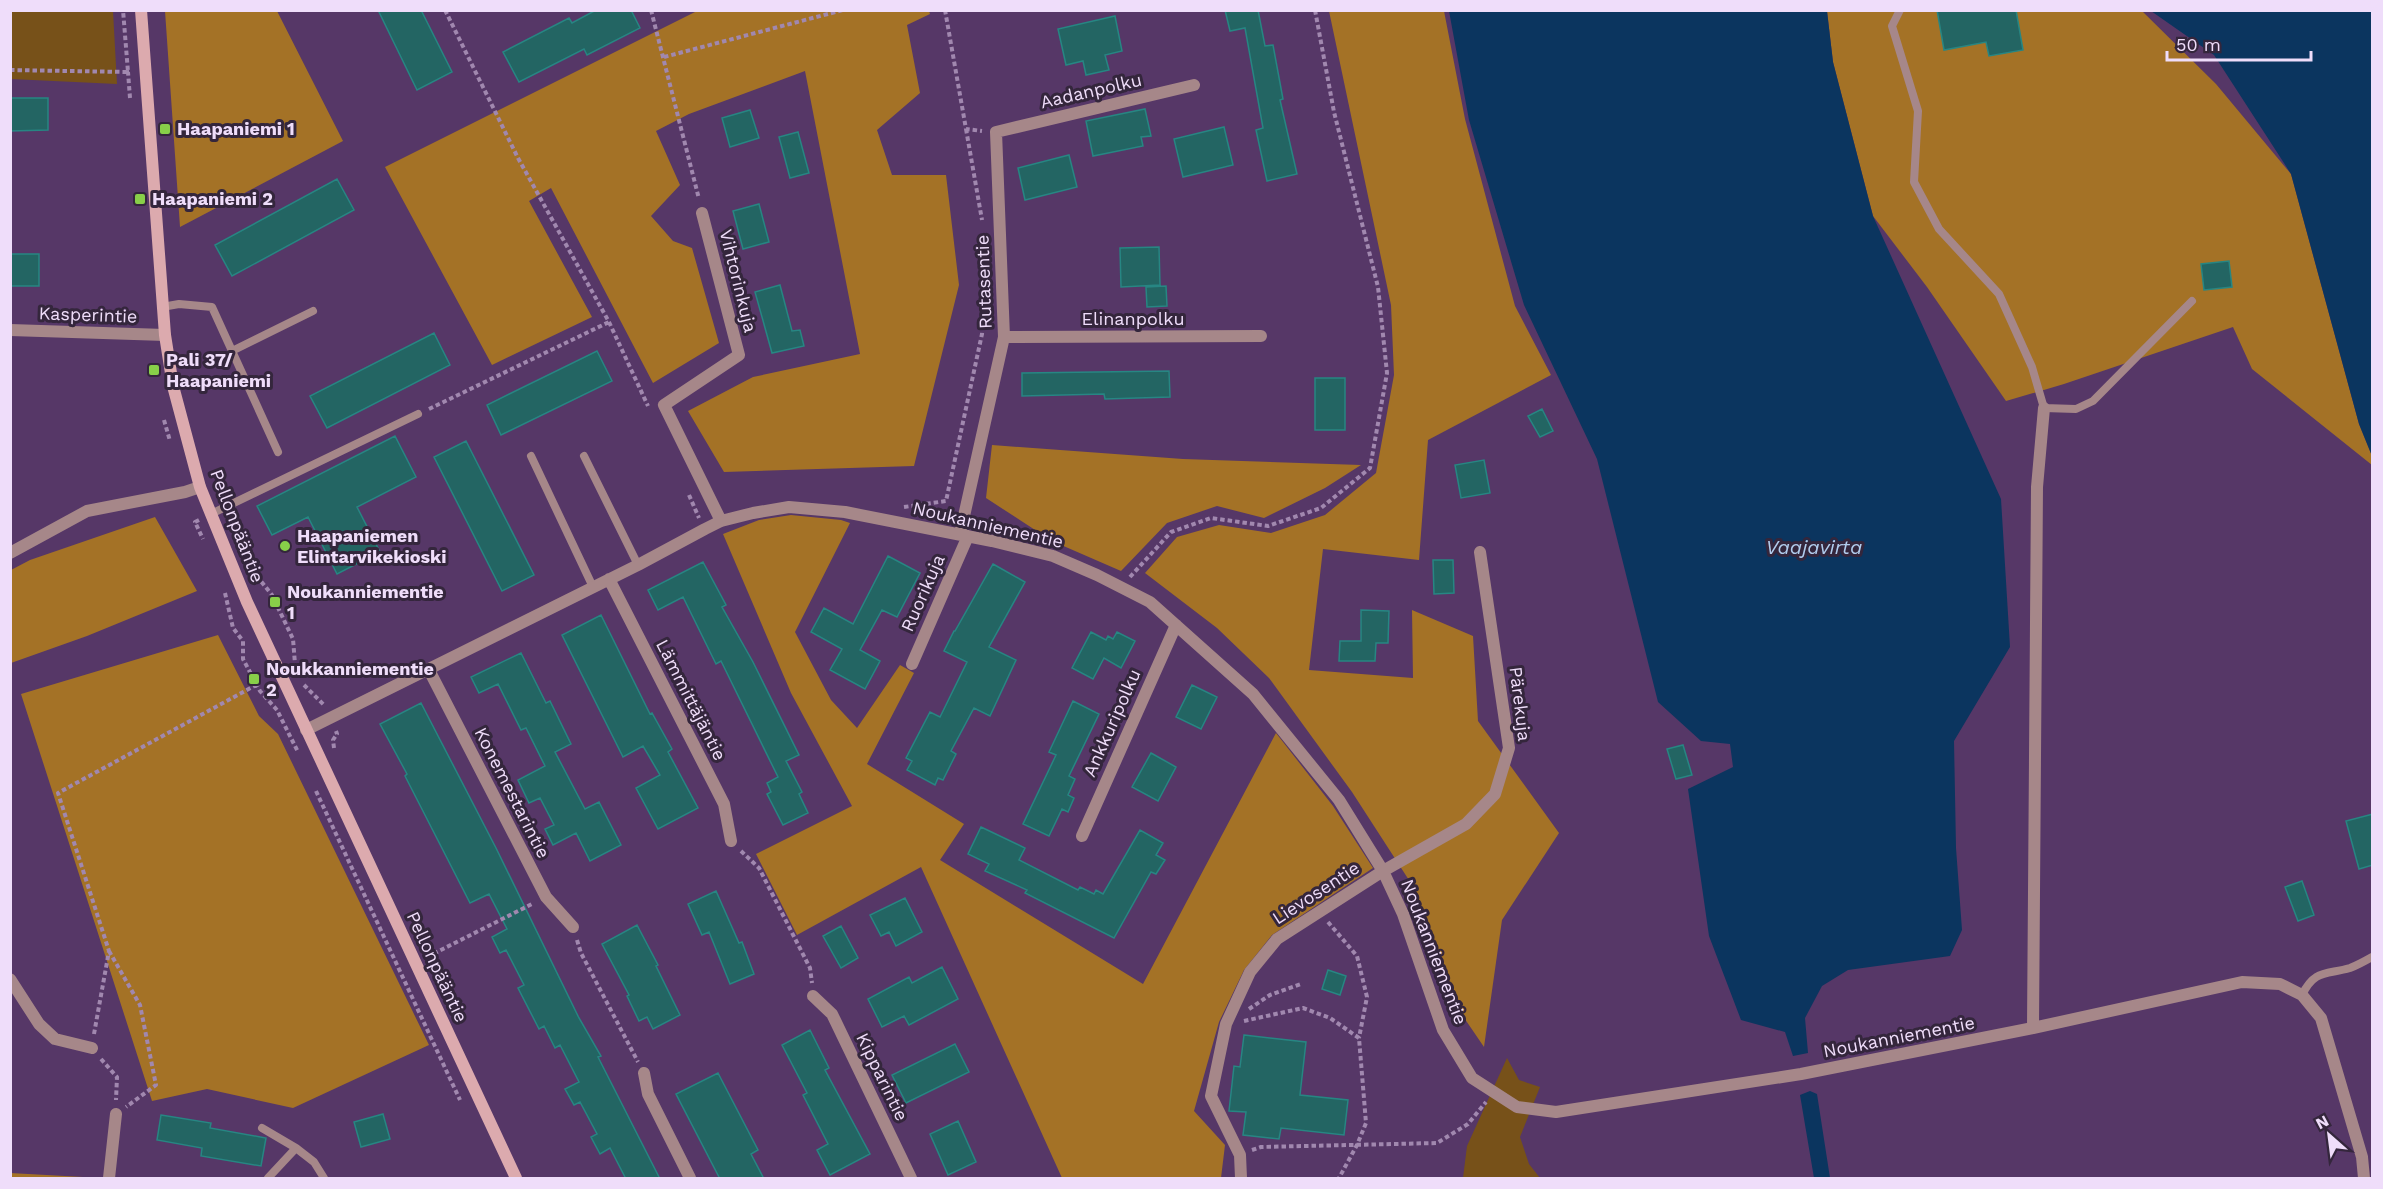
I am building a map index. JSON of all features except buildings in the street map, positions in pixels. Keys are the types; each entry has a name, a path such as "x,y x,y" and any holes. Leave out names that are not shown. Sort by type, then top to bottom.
{"street":[{"name":"Pellonpääntie","path":"141,10 165,335 173,386 200,487 247,602 516,1179"},
{"name":"Aadanpolku","path":"996,132 1194,85"},
{"name":"Rutasentie","path":"964,535 1005,338 996,132"},
{"name":"Vihtorinkuja","path":"702,213 739,355 664,405 718,516"},
{"name":"Kasperintie","path":"10,330 165,335"},
{"name":"Elinanpolku","path":"1005,338 1261,336"},
{"path":"2033,1028 2037,487 2044,408"},
{"path":"10,553 87,511 200,487"},
{"name":"Noukanniementie","path":"306,730 638,565 718,516 789,507 845,512 964,535 1053,556 1150,602 1253,694 1339,800 1383,871 1403,914 1443,1030 1472,1078 1517,1107 1556,1112 1802,1074 2033,1028 2242,982 2280,984 2302,995 2321,1018 2362,1157 2364,1179"},
{"name":"Ruorikuja","path":"912,664 964,535"},
{"name":"Pärekuja","path":"1383,871 1466,824 1495,794 1509,748 1480,552"},
{"name":"Lämmittäjäntie","path":"609,579 724,804 731,842"},
{"name":"Ankkuripolku","path":"1082,836 1176,625"},
{"name":"Konemestarintie","path":"429,670 546,897 573,927"},
{"name":"Lievosentie","path":"1241,1179 1240,1155 1211,1096 1226,1024 1250,972 1277,939 1383,871"},
{"path":"10,979 39,1024 55,1039 92,1048"},
{"name":"Kipparintie","path":"813,996 832,1014 911,1179"},
{"path":"645,1073 648,1094 690,1179"},
{"path":"110,1179 116,1114"}],"lane":[{"path":"1900,10 1892,26 1918,111 1914,182 1939,229 1999,294 2032,367 2044,408 2076,409 2093,401 2192,301"},
{"path":"162,307 179,304 212,307 278,452"},
{"path":"232,351 313,311"},
{"path":"211,514 418,414"},
{"path":"531,456 593,587"},
{"path":"584,456 638,565"},
{"path":"2302,995 2308,983 2315,976 2350,967 2373,957"},
{"path":"262,1128 296,1148 314,1162 324,1179"},
{"path":"267,1179 296,1148"}],"path":[{"path":"10,70 128,72 123,10"},
{"path":"445,10 518,158 625,355"},
{"path":"651,10 702,213"},
{"path":"664,57 843,10"},
{"path":"945,10 983,224"},
{"path":"1120,587 1171,532 1211,518 1268,526 1321,508 1370,468 1387,373 1378,288 1334,112 1315,10"},
{"path":"966,129 996,132"},
{"path":"900,508 946,501 982,334 985,290"},
{"path":"418,414 609,322"},
{"path":"205,544 195,522 211,514"},
{"path":"699,518 718,516"},
{"path":"249,562 254,573 272,595 293,639 294,663 298,670"},
{"path":"224,588 233,628 243,641 243,659 256,685 277,710 300,755"},
{"path":"301,678 305,686 322,701 330,718 337,734 333,740 334,750"},
{"path":"116,1114 156,1085 140,1005 109,951 58,793 256,685"},
{"path":"731,842 759,868 810,968 813,996"},
{"path":"430,955 546,897"},
{"path":"1319,912 1357,956 1366,997 1359,1038 1366,1123 1338,1179"},
{"path":"573,927 581,954 645,1073"},
{"path":"425,944 435,966"},
{"path":"109,951 92,1048 117,1077 116,1114"},
{"path":"1226,1024 1270,995 1301,984"},
{"path":"1226,1024 1303,1008 1330,1018 1359,1038"},
{"path":"1240,1155 1261,1147 1437,1143 1468,1124 1494,1092"}],"shaded area":[{"path":"11,10 113,11 117,84 11,79"},
{"path":"699,10 929,11 930,14 907,25 920,93 877,130 892,175 946,175 959,285 914,466 724,472 688,411 753,377 860,354 805,71 689,114 656,131 680,185 651,216 673,241 692,248 719,343 653,383 551,188 529,201 592,317 492,365 385,167"},
{"path":"165,11 277,11 343,141 180,227"},
{"path":"1329,11 1444,11 1465,119 1515,306 1551,375 1428,440 1419,560 1323,549 1309,670 1413,678 1412,610 1473,636 1478,721 1559,833 1502,920 1484,1047 1456,1006 1416,891 1352,792 1269,678 1217,628 1145,573 1177,537 1219,525 1271,533 1325,515 1376,473 1394,375 1391,305"},
{"path":"1827,11 2142,11 2216,84 2291,174 2359,424 2372,456 2372,465 2252,369 2233,327 2064,384 2006,401 1927,287 1873,216 1833,62"},
{"path":"992,445 1183,459 1361,465 1325,488 1264,518 1217,506 1167,523 1121,571 1052,541 986,498"},
{"path":"791,515 850,523 795,632 831,700 857,728 900,665 914,673 867,764 964,824 940,860 1143,984 1276,733 1333,806 1373,868 1272,935 1244,970 1219,1022 1194,1111 1225,1145 1221,1178 1062,1178 921,867 797,935 756,854 852,806 791,693 723,534 759,520"},
{"path":"155,517 197,591 87,636 11,663 11,570 30,560"},
{"path":"218,635 259,716 278,734 429,1045 293,1108 207,1089 152,1101 21,694"},
{"path":"1507,1058 1519,1080 1540,1087 1520,1137 1529,1164 1540,1178 1463,1178 1467,1146"},
{"path":"10,1173 83,1177 11,1178"}],"water":[{"name":"Vaajavirta","path":"1449,11 1827,11 1833,62 1873,216 2001,499 2010,647 1954,741 1956,848 1962,930 1950,956 1848,970 1822,986 1805,1018 1808,1053 1793,1056 1785,1032 1741,1020 1709,936 1688,789 1733,767 1730,744 1701,741 1658,702 1597,459 1524,305 1469,120"},
{"path":"2151,11 2372,11 2372,456 2359,424 2291,174 2214,55"},
{"path":"1810,1091 1817,1094 1830,1178 1814,1178 1800,1095"}],"place":[{"name":"Haapaniemi 1","path":"165,129"},
{"name":"Haapaniemi 2","path":"140,199"},
{"name":"Pali 37/ Haapaniemi","path":"154,370"},
{"name":"Haapaniemen Elintarvikekioski","path":"285,546"},
{"name":"Noukanniementie 1","path":"275,602"},
{"name":"Noukkanniementie 2","path":"254,679"}]}
